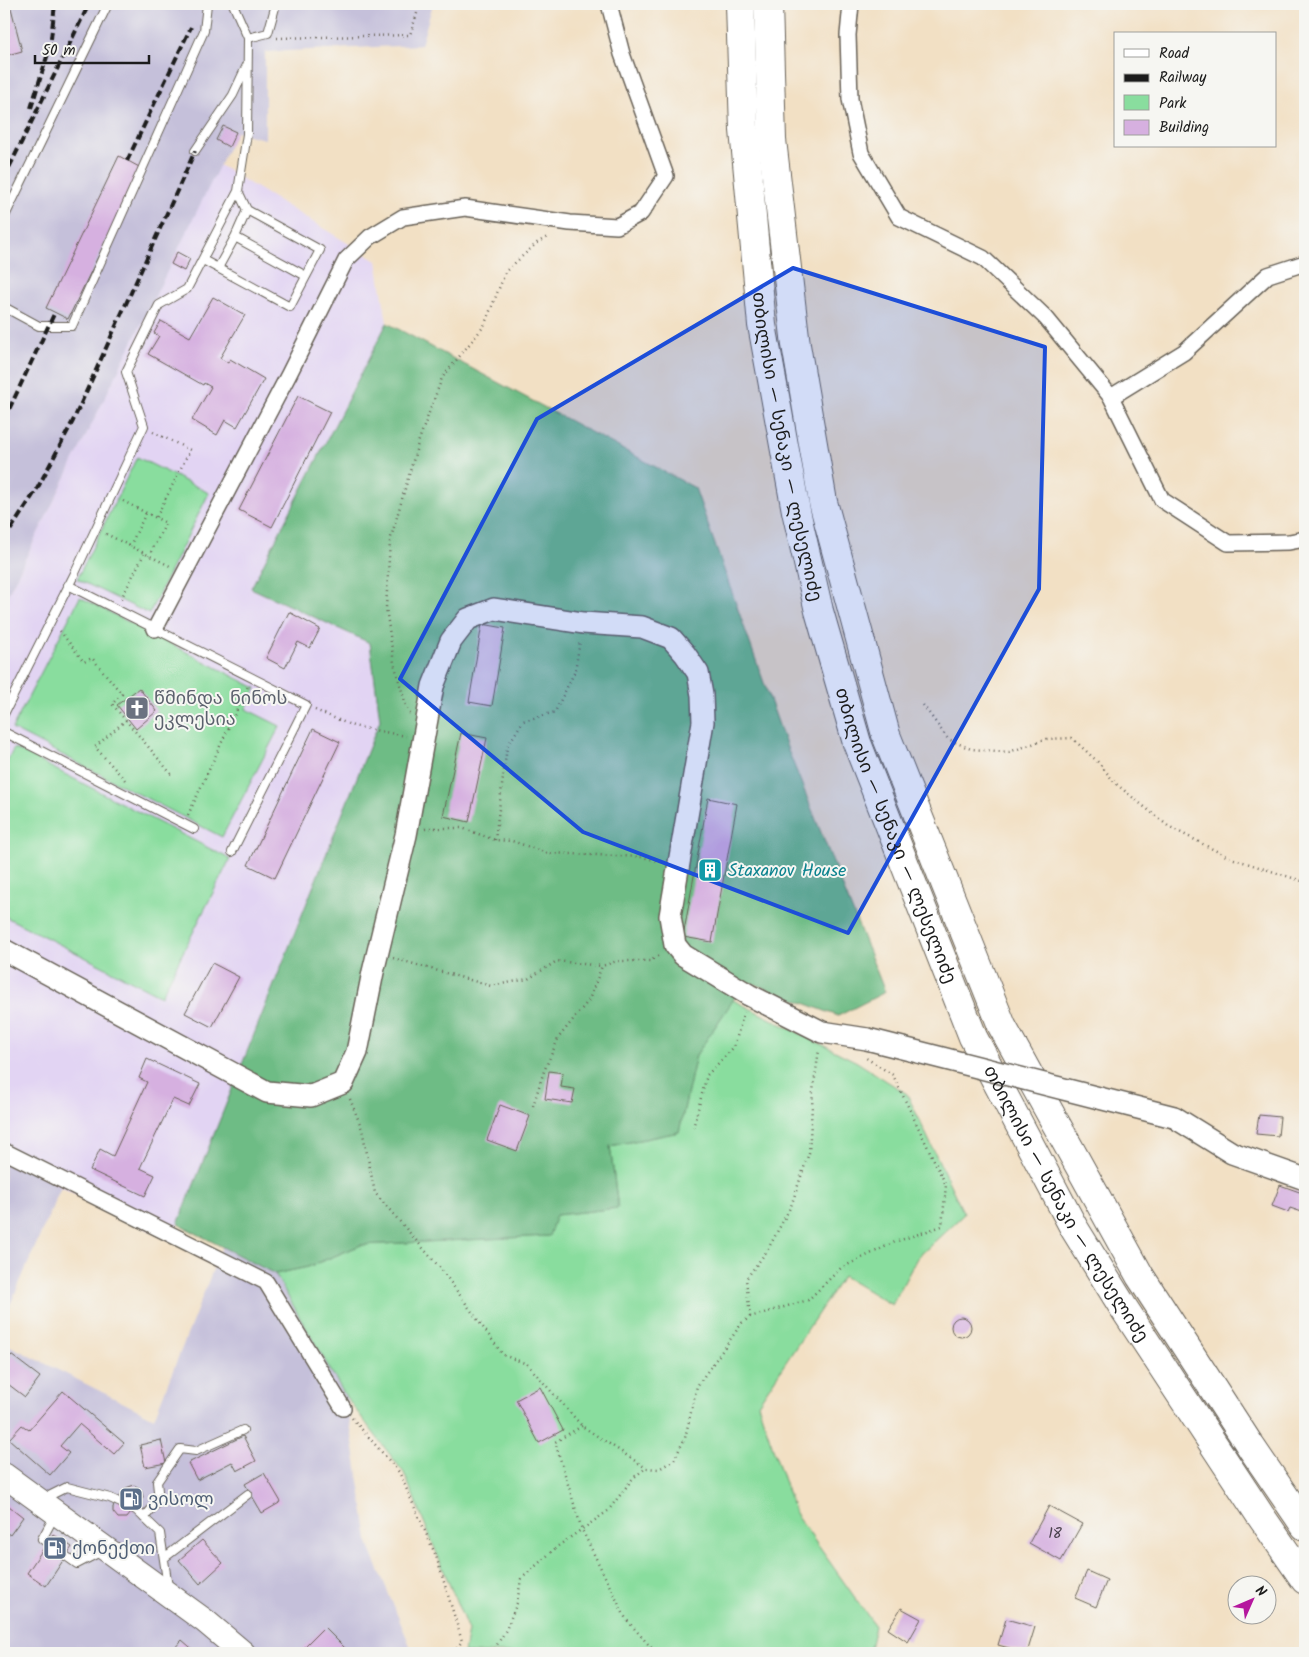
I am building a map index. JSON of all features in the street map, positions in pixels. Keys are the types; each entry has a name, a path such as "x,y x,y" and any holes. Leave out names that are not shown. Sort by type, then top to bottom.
{"highway":[{"name":"თბილისი — სენაკი — ლესელიძე","path":"740,4 744,130 762,325 796,511 819,611 857,743 973,1036 1074,1228 1128,1315 1305,1580"},
{"name":"თბილისი — სენაკი — ლესელიძე","path":"768,4 772,140 796,344 823,502 886,735 1002,1026 1140,1276 1251,1447 1305,1526"}],"main road":[{"path":"4,1475 169,1594 205,1621 242,1653"}],"street":[{"path":"155,630 346,260 370,237 403,217 465,208 570,223 617,226 641,214 666,176 622,54 609,4"},
{"path":"851,4 848,34 850,99 861,153 898,217 983,258 1046,318 1111,397 1162,500 1228,543 1289,542 1305,538"},
{"path":"1111,397 1184,352 1268,275 1305,263"},
{"path":"4,950 267,1092 311,1096 343,1084 357,1052 377,954 406,835 433,686 451,641 468,618 494,609 583,623 642,627 670,638 685,654 698,673 702,695 703,722 670,916 675,946 682,955 749,995 822,1032 865,1047 1174,1117 1232,1153 1305,1178"},
{"path":"4,1151 266,1282 343,1408"}],"lane":[{"path":"4,218 108,4"},
{"path":"4,307 39,326 72,326 204,31 207,4"},
{"path":"4,714 144,426 126,372 159,305 187,289 238,191 247,134 248,38 233,4"},
{"path":"248,38 268,32 276,4"},
{"path":"195,151 233,95 248,63"},
{"path":"203,260 290,307 320,250 248,210 238,191"},
{"path":"218,268 248,210"},
{"path":"235,237 306,276"},
{"path":"68,585 306,705 232,852"},
{"path":"4,732 194,830"},
{"path":"144,1518 159,1500 157,1482 180,1449 196,1451 243,1430"},
{"path":"48,1507 66,1487 110,1498 136,1510 160,1533 169,1594"},
{"path":"164,1558 248,1494"}],"path":[{"path":"268,32 278,38 410,35 420,4"},
{"path":"424,739 406,706 394,663 386,608 390,541 420,440 442,378 484,326 506,271 537,243 570,223"},
{"path":"144,426 156,434 190,450 156,518"},
{"path":"123,501 166,523 149,556"},
{"path":"130,546 146,513"},
{"path":"106,534 185,574"},
{"path":"116,610 144,554"},
{"path":"495,840 507,747 523,721 555,712 575,671 583,623"},
{"path":"60,631 84,662 92,658 122,694 112,704 173,776"},
{"path":"183,824 252,678"},
{"path":"306,705 353,726 424,739"},
{"path":"923,705 948,739 971,749 1009,752 1047,739 1072,738 1099,763 1115,783 1168,826 1228,856 1305,882"},
{"path":"126,720 95,748 133,790 134,799"},
{"path":"406,835 429,828 462,828 495,840 512,841 547,853 642,857 678,866"},
{"path":"377,954 491,986 528,979 557,961 602,966 617,961 650,961 675,946"},
{"path":"533,1106 544,1071 559,1037 589,1000 602,966"},
{"path":"693,1128 707,1075 734,1048 749,995"},
{"path":"750,1317 746,1279 767,1250 791,1206 809,1153 813,1092 822,1032"},
{"path":"343,1084 362,1129 375,1193 441,1269 503,1355 528,1364 582,1426 646,1468 659,1469 674,1460 685,1438 697,1386 742,1323 750,1317 808,1300 841,1268 895,1242 942,1226 946,1185 893,1075 865,1047"},
{"path":"343,1408 399,1472 436,1556 462,1641 454,1653"},
{"path":"582,1426 555,1442 582,1530 626,1619 656,1653"},
{"path":"492,1653 506,1630 517,1603 522,1579 558,1546 608,1511 632,1478 646,1468"}],"highlighted area":[{"path":"793,268 1045,347 1039,589 848,933 583,832 400,679 537,419"}],"shaded area":[{"path":"4,4 433,4 421,45 265,52 265,139 236,132 4,602"},
{"path":"219,165 377,261 387,323 251,588 370,643 380,720 171,1241 4,1159 4,602","holes":["80,597 256,688 246,709"]},
{"path":"4,1159 61,1187 4,1319"},
{"path":"222,1247 275,1274 346,1397 369,1546 413,1653 4,1653 4,1343 154,1418"}],"green space":[{"path":"387,323 695,488 786,745 885,992 838,1016 746,981 696,1055 679,1132 610,1146 618,1208 556,1215 549,1236 361,1245 308,1267 275,1274 178,1224 380,720 370,643 251,588"},
{"path":"137,457 209,493 149,614 77,579"},
{"path":"80,597 256,688 246,709 280,726 222,837 12,729"},
{"path":"14,748 230,859 161,996 4,916 4,768"},
{"path":"733,1000 857,1062 907,1094 964,1214 917,1258 892,1305 843,1276 758,1404 795,1513 875,1626 869,1653 464,1653 468,1630 404,1473 346,1397 275,1274 308,1267 361,1245 548,1236 556,1215 618,1208 610,1146 679,1132 696,1055"}],"building":[{"path":"4,4 10,4 22,51 4,56"},
{"path":"223,126 236,132 229,147 216,140"},
{"path":"119,156 141,168 68,319 46,308"},
{"path":"177,252 190,259 184,271 171,264"},
{"path":"213,297 245,315 220,358 228,363 230,359 264,379 237,427 225,420 217,435 192,420 211,387 204,383 203,385 148,354 159,336 154,333 161,321 190,337"},
{"path":"298,396 330,412 272,527 239,510"},
{"path":"289,612 320,629 310,648 298,642 285,668 266,658"},
{"path":"482,624 505,628 492,706 469,702"},
{"name":"წმინდა ნინოს ეკლესია","path":"139,688 157,711 136,729 117,705"},
{"path":"313,729 340,742 275,878 248,865"},
{"path":"461,733 487,738 469,822 443,816"},
{"name":"Staxanov House","path":"708,798 737,804 712,942 683,937"},
{"path":"212,963 239,977 212,1027 185,1013"},
{"path":"147,1059 200,1084 189,1106 173,1099 140,1168 155,1175 145,1196 90,1170 100,1149 113,1156 147,1082 139,1078"},
{"path":"549,1071 563,1073 561,1087 575,1089 572,1103 545,1099"},
{"path":"500,1105 530,1116 517,1151 487,1140"},
{"path":"1259,1115 1280,1117 1278,1136 1256,1134"},
{"path":"1280,1185 1305,1194 1305,1213 1290,1208 1288,1212 1272,1206"},
{"path":"957,1317 965,1317 971,1323 971,1331 965,1337 957,1337 951,1331 951,1323"},
{"path":"11,1355 40,1377 25,1397 4,1381 4,1365"},
{"path":"540,1387 563,1430 539,1443 516,1400"},
{"path":"63,1391 124,1443 114,1454 79,1424 60,1446 69,1453 50,1475 9,1439 22,1425 29,1430"},
{"path":"243,1436 256,1461 237,1471 232,1462 197,1480 188,1463"},
{"path":"161,1440 166,1463 145,1467 140,1445"},
{"path":"264,1473 281,1502 262,1513 245,1484"},
{"path":"134,1485 141,1489 143,1497 127,1518 118,1518 113,1512 113,1507 126,1488"},
{"path":"4,1502 23,1517 10,1535 4,1531"},
{"path":"1049,1506 1082,1524 1061,1561 1029,1543"},
{"path":"53,1534 72,1547 46,1586 27,1573"},
{"path":"202,1540 223,1563 200,1584 179,1560"},
{"path":"1087,1571 1107,1580 1096,1607 1075,1598"},
{"path":"901,1608 921,1619 908,1642 888,1629"},
{"path":"1006,1619 1035,1627 1027,1653 998,1645"},
{"path":"324,1627 350,1653 298,1653"},
{"path":"182,1640 197,1653 170,1653"}],"railway":[{"path":"31,108 50,47 55,4"},
{"path":"4,178 89,4"},
{"path":"127,161 191,27"},
{"path":"4,540 37,489 73,421 195,151"},
{"path":"4,420 55,312"}],"place":[{"name":"წმინდა ნინოს ეკლესია","path":"137,708"},
{"name":"Staxanov House","path":"710,870"},
{"name":"ვისოლ","path":"131,1499"},
{"name":"ქონექთი","path":"55,1548"}]}
